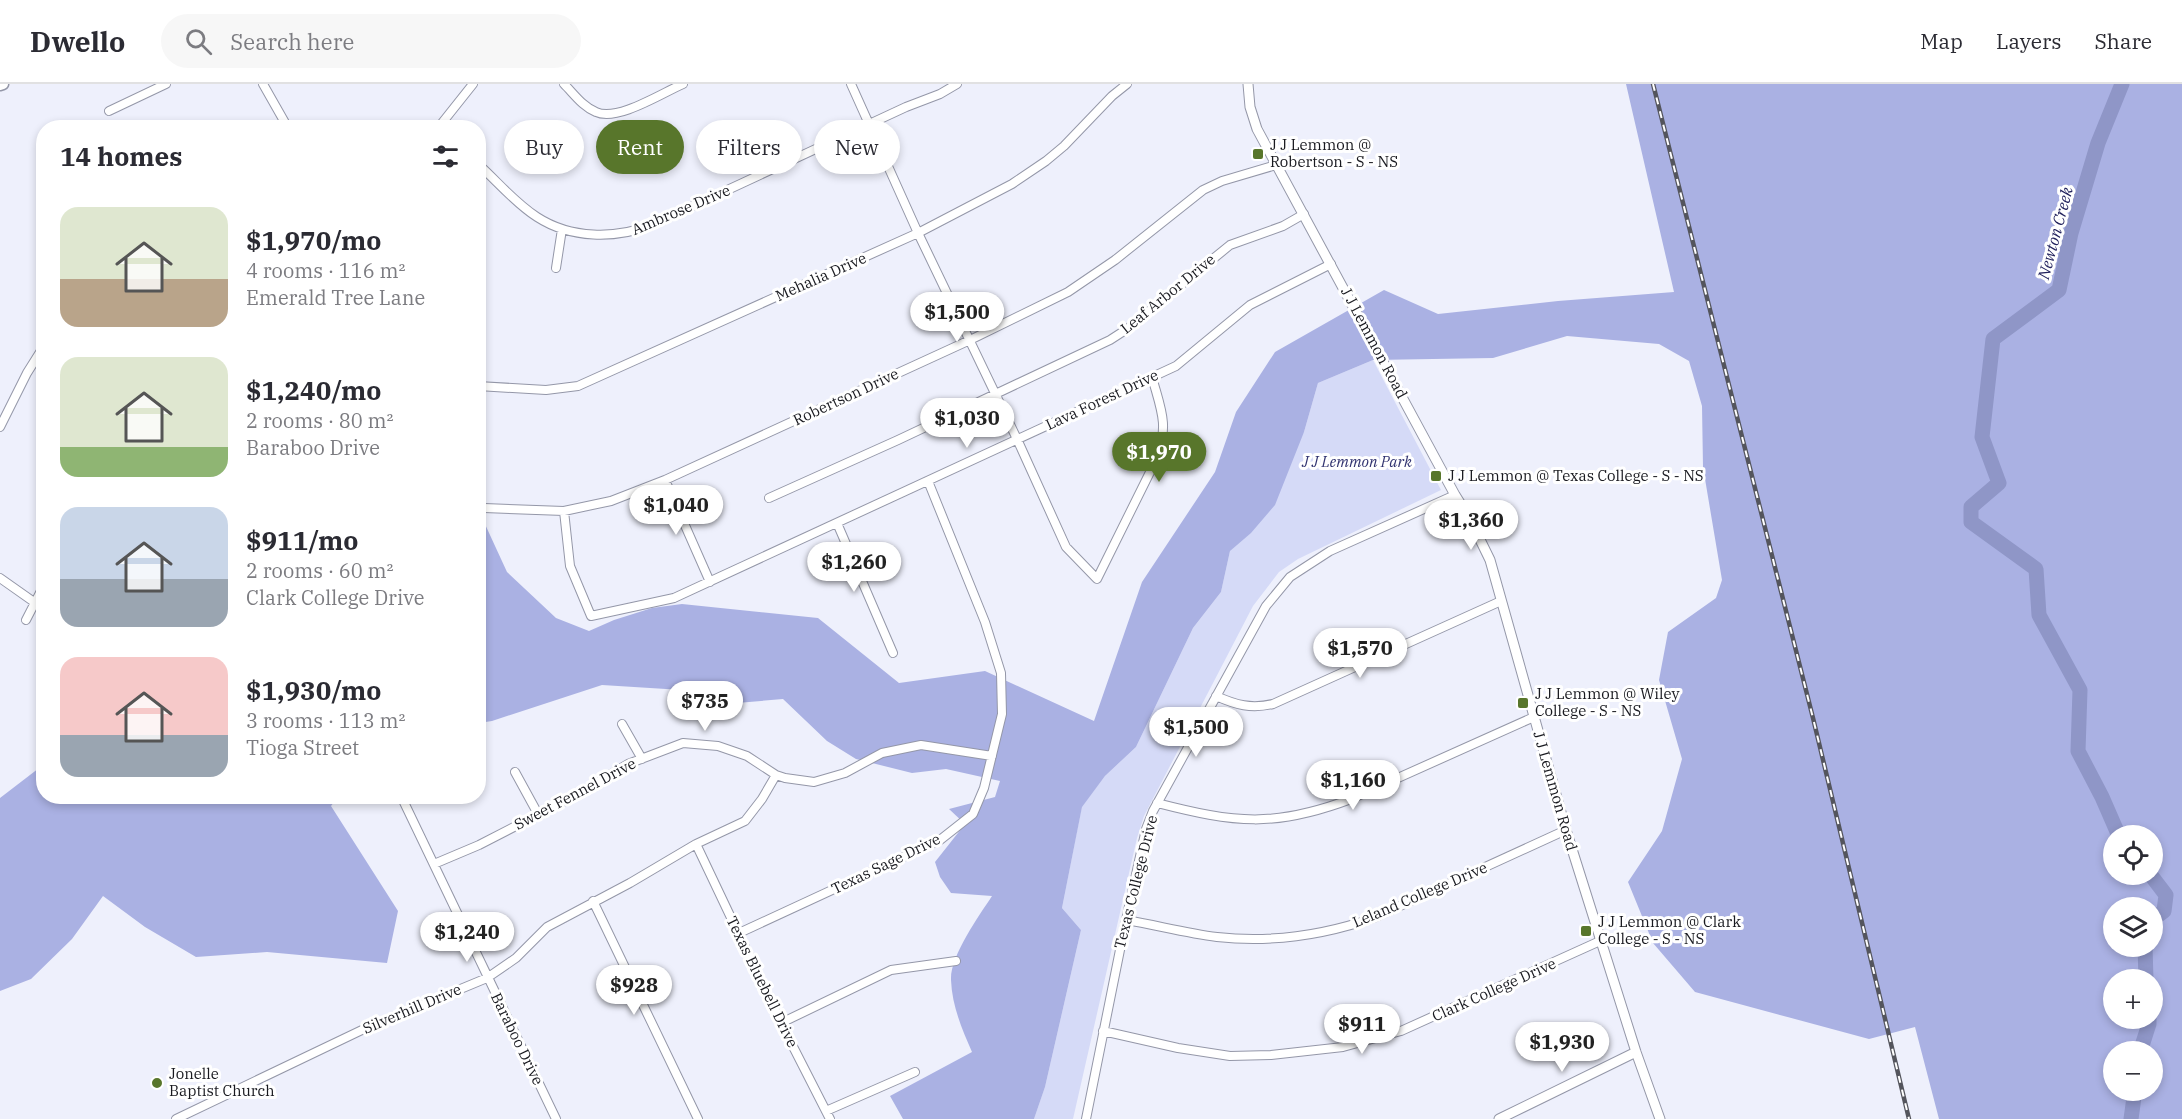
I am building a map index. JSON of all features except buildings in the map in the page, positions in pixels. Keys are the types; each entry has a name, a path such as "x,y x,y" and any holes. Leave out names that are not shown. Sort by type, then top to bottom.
{"street":[{"path":"109,111 166,84"},
{"path":"262,84 283,120"},
{"path":"444,120 472,84"},
{"path":"564,84 587,107 605,116 624,111 683,84"},
{"path":"851,84 866,120"},
{"name":"Ambrose Drive","path":"881,120 957,84"},
{"name":"Mehalia Drive","path":"486,386 546,390 578,386 918,233 1012,184 1046,161 1127,84"},
{"name":"J J Lemmon Road","path":"1248,84 1248,99 1253,119 1276,165 1470,519 1490,560 1566,830 1636,1052 1660,1119"},
{"name":"Ambrose Drive","path":"486,171 536,216 562,229 595,234 634,231 814,151"},
{"name":"Robertson Drive","path":"486,508 564,512 611,501 665,480 970,340 1068,292 1095,275 1203,190 1222,181 1276,165"},
{"path":"891,174 1066,547 1097,579 1157,458 1164,438 1163,417 1152,377"},
{"name":"Leaf Arbor Drive","path":"770,498 1110,340 1127,330 1230,245 1283,226 1304,214"},
{"path":"556,268 562,229"},
{"name":"Lava Forest Drive","path":"564,512 570,566 591,616 674,598 1176,366 1250,305 1331,264"},
{"path":"0,427 36,358"},
{"path":"665,480 710,582"},
{"name":"Texas Sage Drive","path":"737,934 940,840 973,814 984,788 1002,714 1001,673 985,622 928,481"},
{"name":"Texas College Drive","path":"1086,1119 1146,829 1157,803 1266,606 1290,577 1330,551 1455,495"},
{"path":"837,523 894,652"},
{"path":"0,578 34,602"},
{"path":"26,620 36,599"},
{"path":"1216,696 1242,706 1273,704 1501,601"},
{"path":"1157,803 1190,812 1246,820 1298,816 1351,798 1534,717"},
{"path":"622,724 642,759"},
{"name":"Sweet Fennel Drive","path":"434,864 479,845 578,794 628,764 683,743 718,746 747,756 776,775 814,782 845,773 882,753 921,745 992,756"},
{"path":"515,772 538,814"},
{"name":"Silverhill Drive","path":"176,1119 364,1029 488,978 516,958 546,927 630,883 696,844 745,820 762,799 776,775"},
{"name":"Baraboo Drive","path":"405,804 556,1119"},
{"name":"Leland College Drive","path":"1126,920 1215,936 1272,939 1306,936 1376,917 1566,830"},
{"name":"Texas Bluebell Drive","path":"696,844 737,934 828,1115"},
{"path":"593,901 698,1119"},
{"name":"Clark College Drive","path":"1103,1031 1178,1048 1230,1056 1271,1055 1343,1047 1401,1031 1600,941"},
{"path":"781,1023 891,970 956,961"},
{"path":"1499,1119 1636,1052"},
{"path":"828,1115 915,1072"}],"green space":[{"name":"J J Lemmon Park","path":"1373,360 1441,490 1298,559 1279,572 1253,606 1144,816 1073,1119 1034,1119 1045,1087 1081,930 1062,908 1082,806 1105,776 1136,747 1193,628 1221,592 1230,551 1304,432 1318,383"}],"shaded area":[{"path":"1626,84 2182,84 2182,1119 1939,1119 1915,1027 1869,1039 1695,992 1653,943 1628,882 1662,831 1682,759 1659,680 1668,632 1716,598 1722,580 1703,467 1702,406 1689,361 1659,344 1567,336 1493,358 1373,360 1318,383 1304,432 1275,505 1251,533 1230,551 1221,592 1193,628 1136,747 1105,776 1082,807 1062,908 1081,930 1045,1087 1034,1119 903,1119 890,1096 972,1052 955,1008 952,970 966,936 992,896 951,893 940,877 935,862 965,824 949,809 995,797 1000,781 946,769 912,773 856,759 827,741 783,699 725,704 682,690 602,685 486,722 486,526 507,572 556,618 589,631 652,608 682,604 818,618 899,683 985,671 1094,721 1142,582 1215,472 1236,412 1275,352 1384,290 1438,314 1558,301 1674,292"},
{"path":"36,770 36,804 333,804 331,806 398,911 387,963 267,952 196,957 145,927 103,896 72,939 31,979 0,991 0,798"}],"waterway":[{"name":"Newton Creek","path":"2114,825 2078,751 2080,690 2039,615 2036,569 1971,522 1971,507 1999,483 1982,437 1993,339 2059,290 2071,233 2098,143 2122,84"},
{"name":"Newton Creek","path":"2158,885 2166,895 2163,912"},
{"name":"Newton Creek","path":"2145,957 2146,969"},
{"name":"Newton Creek","path":"2144,1041 2147,1029"},
{"name":"Newton Creek","path":"2131,1119 2133,1101"}],"railway":[{"path":"1653,84 1813,718 1909,1119"}],"place":[{"name":"J J Lemmon @ Robertson - S - NS","path":"1258,154"},
{"name":"J J Lemmon @ Texas College - S - NS","path":"1436,476"},
{"name":"J J Lemmon @ Wiley College - S - NS","path":"1523,703"},
{"name":"J J Lemmon @ Clark College - S - NS","path":"1586,931"},
{"name":"Jonelle Baptist Church","path":"157,1083"}]}
